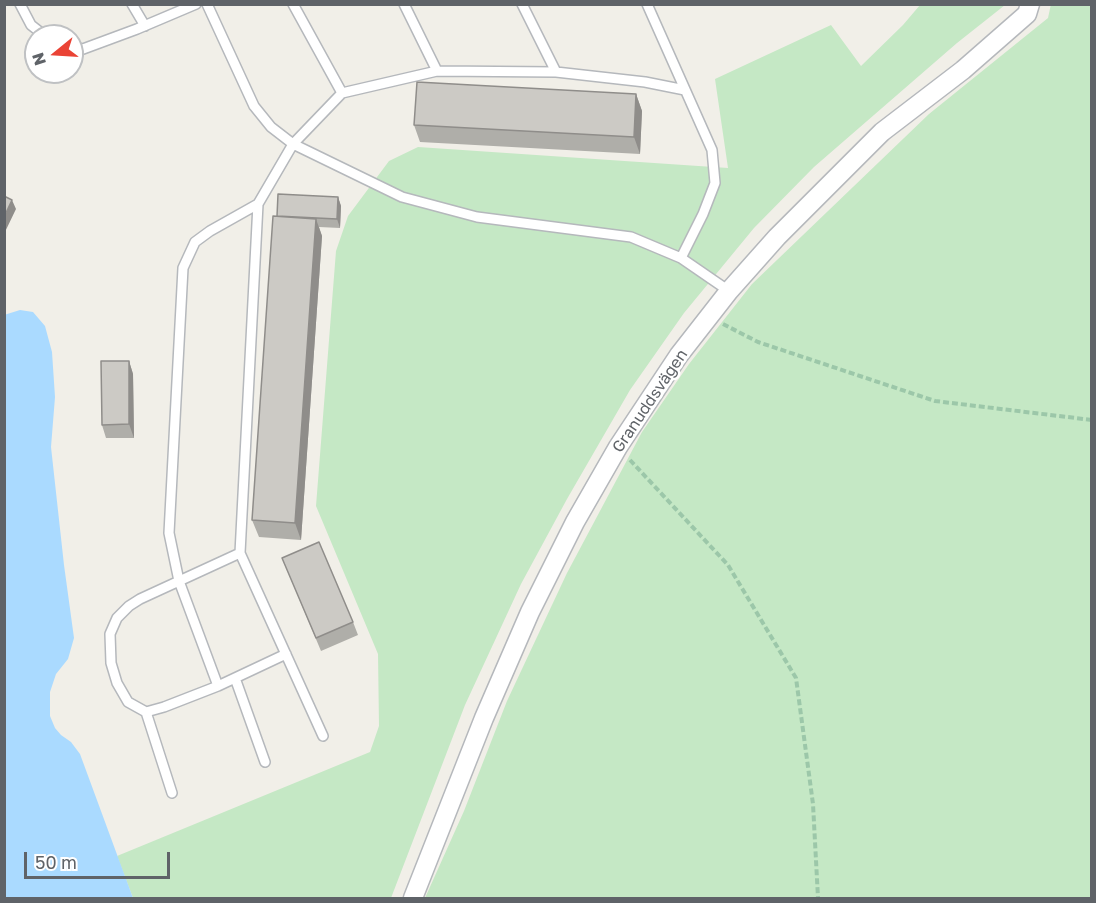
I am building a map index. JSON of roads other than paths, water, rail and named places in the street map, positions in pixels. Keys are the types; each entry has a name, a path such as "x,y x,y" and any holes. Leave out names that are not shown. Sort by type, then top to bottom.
{"street":[{"name":"Granuddsvägen","path":"413,898 484,718 530,612 575,522 618,447 679,355 729,291 777,237 882,132 963,70 1027,14 1030,4"}],"lane":[{"path":"21,4 31,24"},
{"path":"132,4 145,26"},
{"path":"84,49 196,4"},
{"path":"207,4 254,106 271,127 293,144 402,197 477,217 631,237 681,258 729,291"},
{"path":"293,4 342,93"},
{"path":"404,4 438,71"},
{"path":"522,4 556,72"},
{"path":"647,4 712,150 715,183 703,214 681,258"},
{"path":"323,736 240,554 258,204 293,144 342,93 438,71 556,72 645,82 685,90"},
{"path":"218,686 179,581 169,533 183,268 195,242 258,204"},
{"path":"172,793 146,712 128,702 117,683 111,663 110,634 117,618 140,599 240,554"},
{"path":"146,712 218,686 286,654"},
{"path":"235,678 265,762"}],"water":[{"path":"20,310 33,312 45,326 52,352 55,397 51,447 74,638 68,659 56,674 50,692 50,716 55,728 71,742 80,754 133,898 5,898 4,315"}]}
